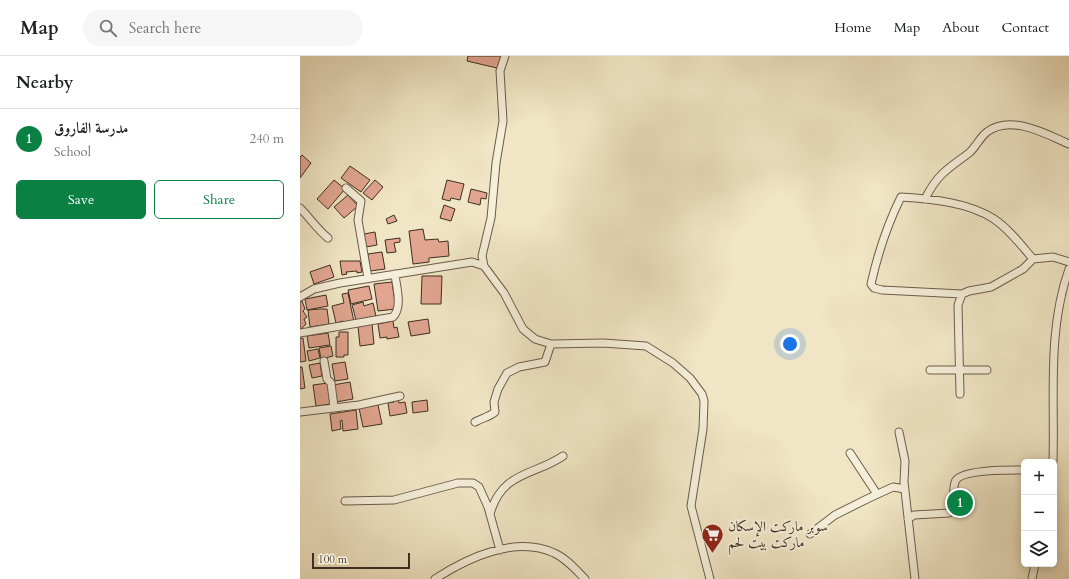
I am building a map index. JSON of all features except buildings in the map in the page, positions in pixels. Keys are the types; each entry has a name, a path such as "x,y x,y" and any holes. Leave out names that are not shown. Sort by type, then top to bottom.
{"street":[{"path":"505,56 500,71 503,127 496,163 491,218 482,256 484,266 504,292 524,329 535,339 551,344 603,343 646,346 673,363 690,378 702,394 704,402 703,429 691,506 710,579"},
{"path":"925,199 942,172 970,152 990,130 1009,124 1018,125 1069,144"},
{"path":"346,188 361,201 358,220 368,278"},
{"path":"1033,259 1012,235 994,219 967,208 925,199 901,197 889,221 874,266 871,284 874,288 882,290 962,294 969,291 991,287 1023,269 1033,259 1053,257 1069,262"},
{"path":"300,208 309,217 314,226 328,238"},
{"path":"300,297 314,289 368,278 472,262 482,256"},
{"path":"472,262 484,266"},
{"path":"1053,459 1053,355 1058,312 1069,269"},
{"path":"300,333 393,316 398,312 399,307 395,274"},
{"path":"960,394 958,305 962,294"},
{"path":"475,422 481,418 489,417 495,412 494,402 498,389 507,373 519,367 545,362 551,344"},
{"path":"324,361 327,379 331,383 334,407"},
{"path":"930,370 987,370"},
{"path":"300,412 358,405 400,396"},
{"path":"899,432 905,461 904,478 915,579"},
{"path":"850,453 877,494"},
{"path":"490,514 498,496 516,478 524,473 553,463 563,456"},
{"path":"908,519 914,515 949,513 952,509 955,482 962,475 1006,470 1021,470"},
{"path":"810,534 835,515 893,487 904,478"},
{"path":"345,501 394,500 466,482 472,483 479,487 490,514 500,550"},
{"path":"893,487 905,489"},
{"path":"435,579 473,558 500,550 530,547 556,553 584,579"},
{"path":"1032,579 1034,567"}],"place":[{"name":"مدرسة الفاروق","path":"960,503"},
{"name":"سوبر ماركت الإسكان ماركت بيت لحم","path":"712,554"}]}
